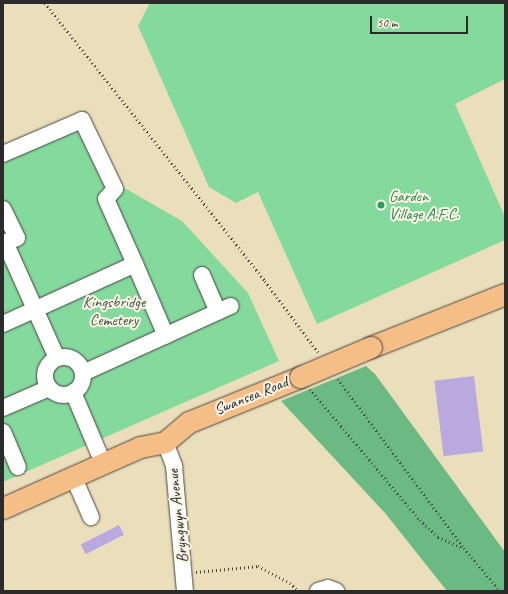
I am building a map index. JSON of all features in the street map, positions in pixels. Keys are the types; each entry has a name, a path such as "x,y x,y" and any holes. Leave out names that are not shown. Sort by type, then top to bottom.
{"main road":[{"name":"Swansea Road","path":"3,508 103,462 140,447 165,442 189,422 371,347 503,296"}],"street":[{"path":"3,154 82,120 115,189 106,199 166,336"},
{"path":"3,209 17,238 4,243 57,358"},
{"path":"3,324 135,264"},
{"path":"83,373 225,309 202,275"},
{"path":"57,358 71,358 81,367 83,373 81,384 73,392 62,395 49,388 45,377 49,364 57,358"},
{"path":"3,408 49,388"},
{"path":"73,392 103,462"},
{"path":"3,432 18,467"},
{"name":"Bryngwyn Avenue","path":"165,442 174,466 185,591"},
{"path":"73,476 91,517"},
{"path":"318,591 328,588 336,591"}],"path":[{"path":"45,3 260,274 322,357"},
{"path":"336,376 464,548 500,591"},
{"path":"300,377 420,520 438,538 464,548"},
{"path":"184,573 258,566 290,583 299,591"}],"green space":[{"path":"150,3 505,3 505,79 455,104 505,217 505,240 317,324 258,192 236,203 209,187 138,26"},
{"name":"Kingsbridge Cemetery","path":"86,110 121,186 182,221 248,293 279,361 3,482 3,233 8,231 3,221 3,149"},
{"path":"366,366 375,374 505,552 505,591 447,591 385,513 281,401"}],"building":[{"path":"474,376 483,451 444,456 434,381"},
{"path":"119,525 124,535 86,554 81,545"}],"place":[{"name":"Garden Village A.F.C.","path":"381,205"}]}
